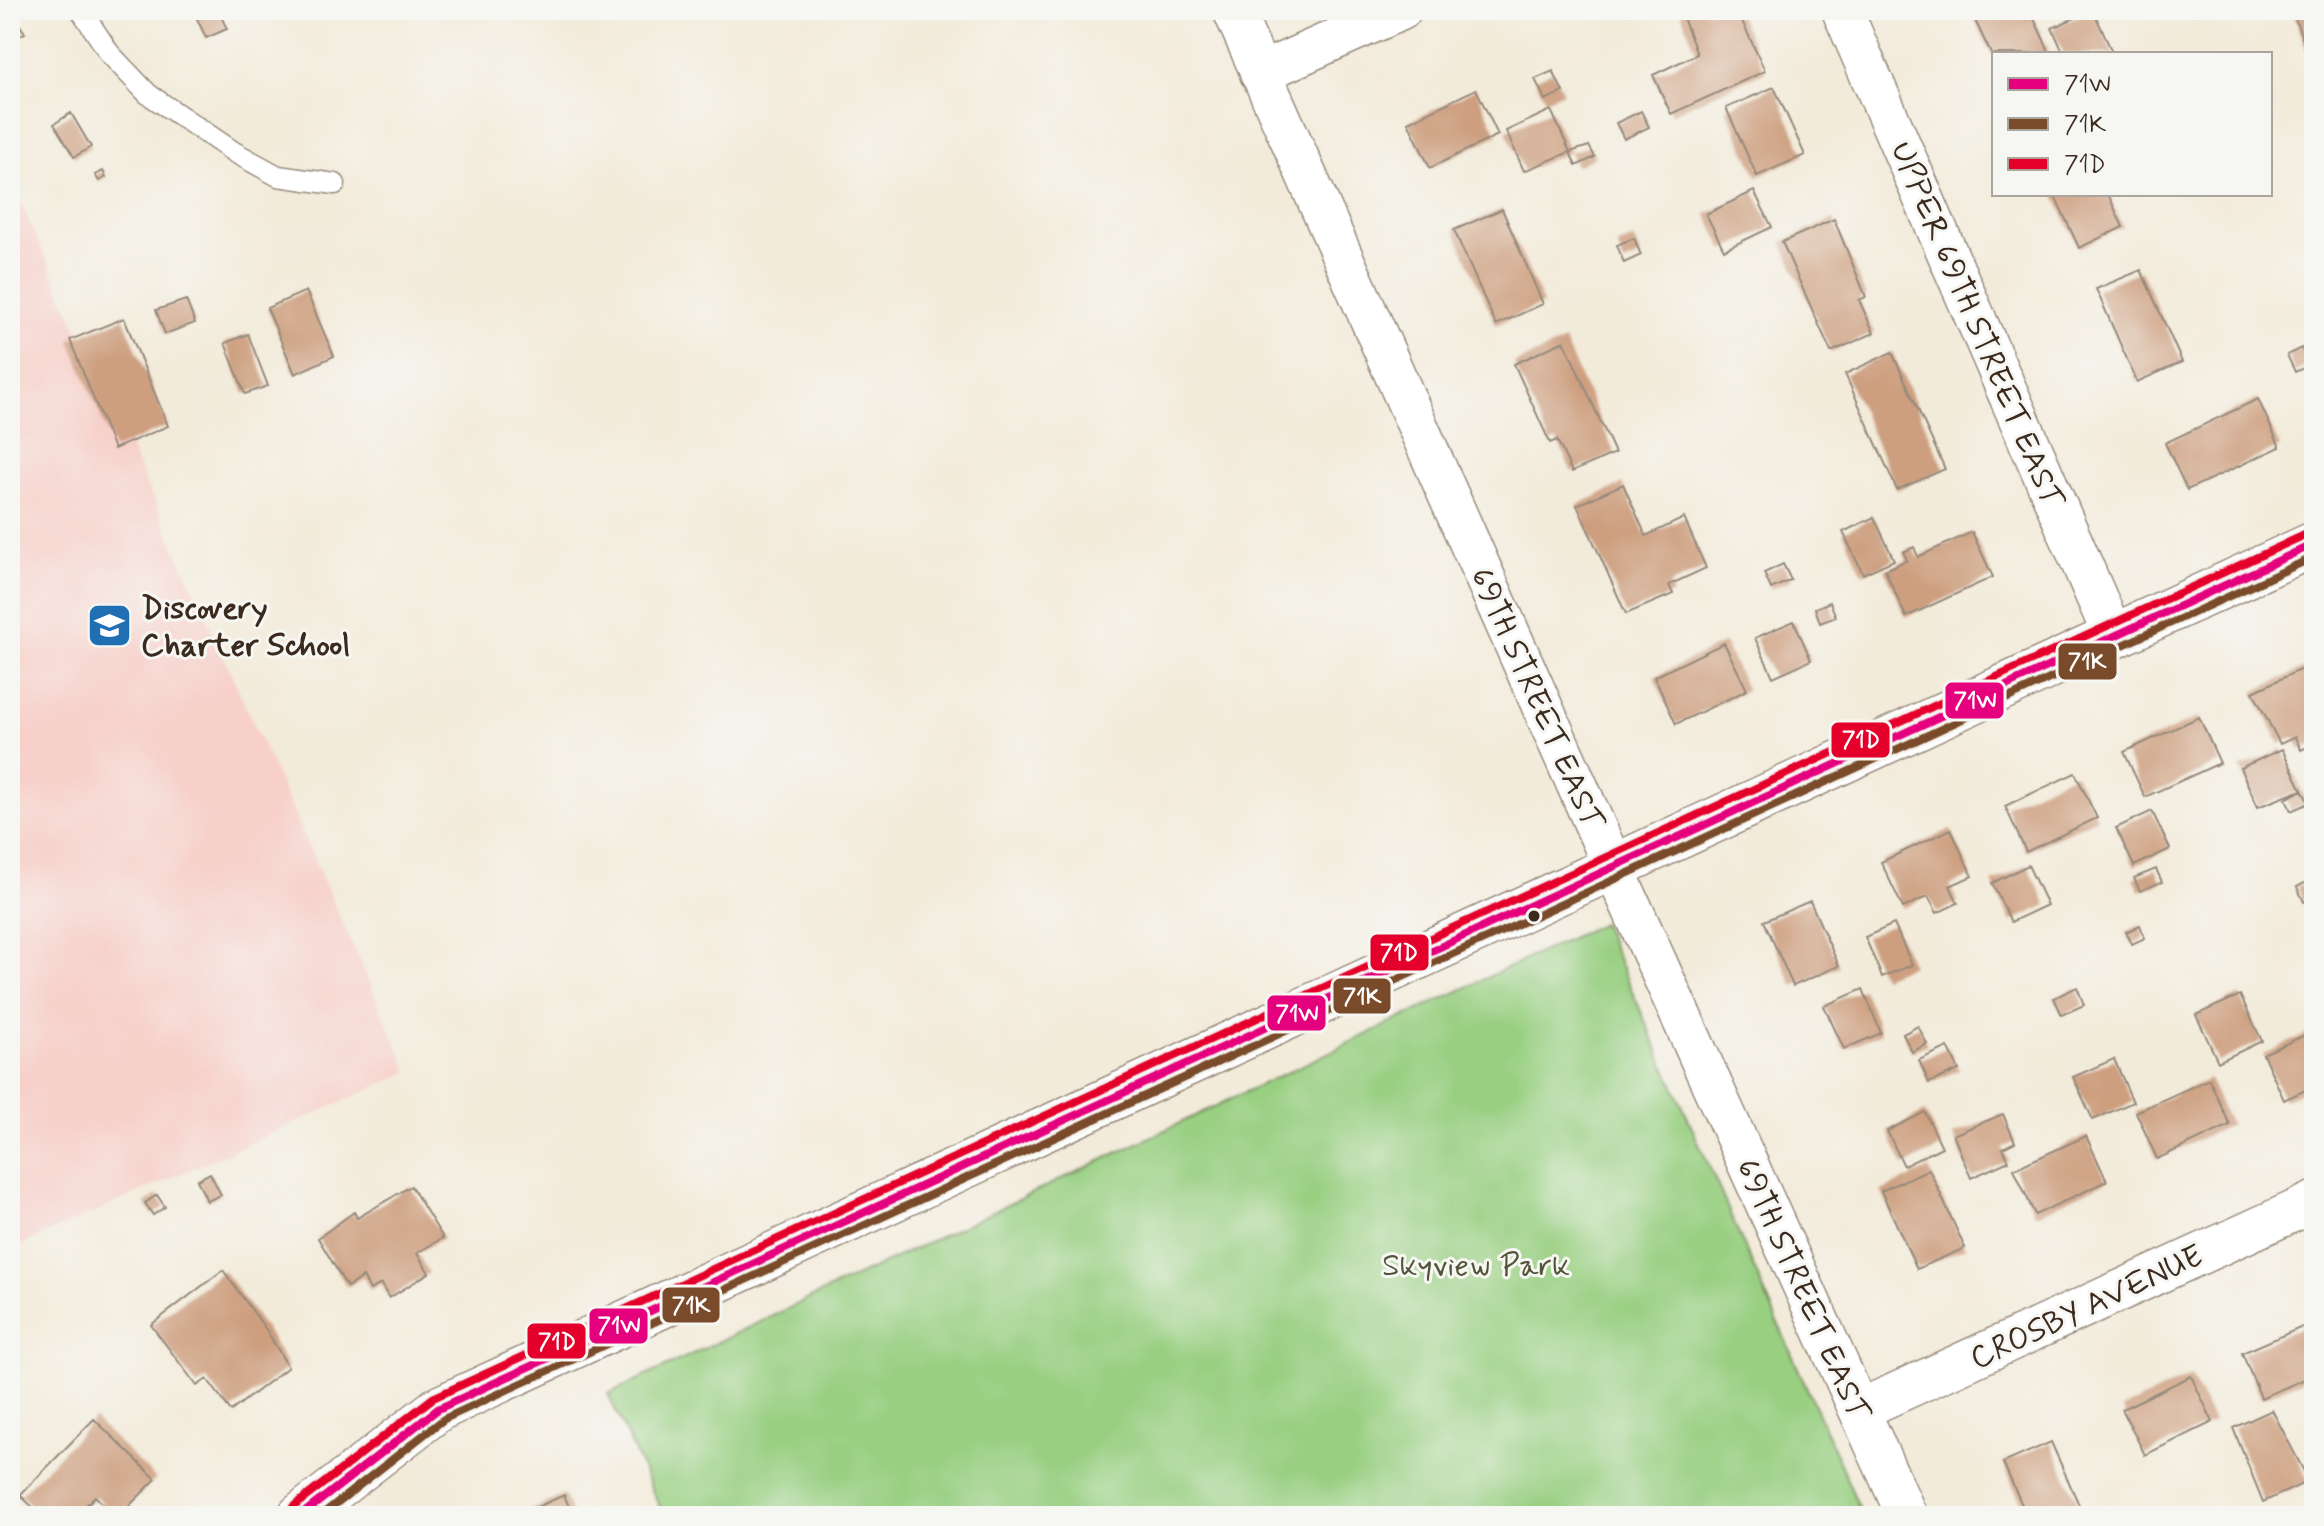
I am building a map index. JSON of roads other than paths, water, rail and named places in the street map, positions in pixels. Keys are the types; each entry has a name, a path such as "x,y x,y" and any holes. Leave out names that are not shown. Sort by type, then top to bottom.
{"street":[{"name":"69TH STREET EAST","path":"1233,10 1613,866 1907,1516"},
{"path":"1260,73 1401,10"},
{"name":"UPPER 69TH STREET EAST","path":"1842,10 2114,638"},
{"path":"300,1516 438,1409 2314,544"},
{"name":"CROSBY AVENUE","path":"1859,1410 2314,1202"}],"lane":[{"path":"81,10 110,54 148,94 234,152 278,176 335,184"}],"place":[{"name":"Discovery Charter School","path":"110,625"}],"park label":[{"name":"Skyview Park","path":"1476,1264"}]}
